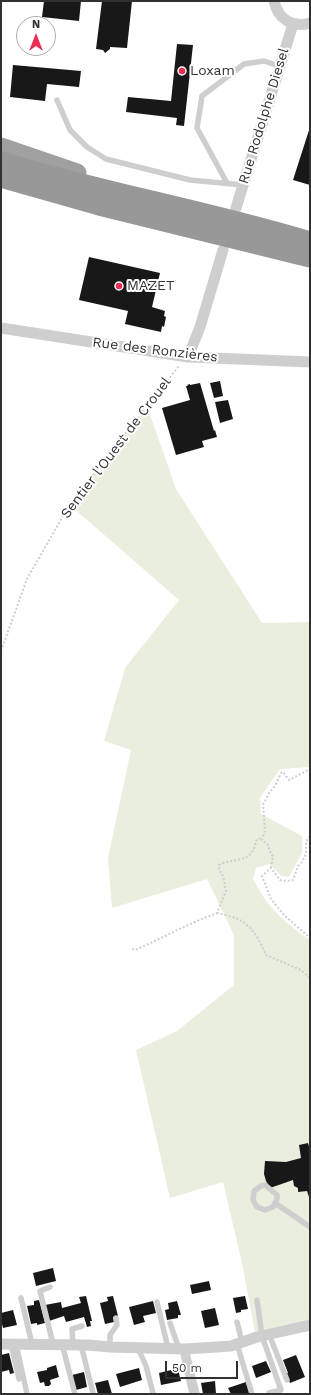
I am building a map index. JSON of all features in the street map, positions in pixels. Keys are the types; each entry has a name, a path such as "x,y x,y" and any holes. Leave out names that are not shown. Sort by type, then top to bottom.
{"highway":[{"path":"1,147 55,167 178,201 205,214"},
{"path":"1,162 70,182 205,214 310,242"},
{"path":"1,177 99,205 310,257"}],"street":[{"path":"274,1 280,16 286,21 301,25 310,23"},
{"name":"Rue Rodolphe Diesel","path":"236,208 293,24"},
{"path":"188,357 200,327 223,250"},
{"name":"Rue des Ronzières","path":"1,328 188,357 310,362"},
{"path":"9,1344 67,1344 179,1349 230,1346 265,1335 310,1325"}],"lane":[{"path":"227,183 197,128 202,96 244,64 264,61 279,66"},
{"path":"57,100 70,130 87,147 106,159 190,180 244,185"},
{"path":"265,1185 277,1195 276,1203 273,1207 265,1210 257,1207 253,1200 254,1191 265,1185"},
{"path":"276,1203 310,1227"},
{"path":"50,1287 40,1291 93,1393"},
{"path":"21,1298 32,1344"},
{"path":"257,1300 265,1335 281,1390 270,1393"},
{"path":"157,1302 198,1394"},
{"path":"110,1347 110,1334 117,1325 116,1318"},
{"path":"237,1322 240,1343 252,1394"},
{"path":"170,1323 192,1394"},
{"path":"75,1394 67,1344 72,1329 82,1326"},
{"path":"265,1335 287,1380"},
{"path":"9,1344 19,1379"},
{"path":"9,1344 27,1394"},
{"path":"138,1348 146,1366 153,1393"}],"path":[{"name":"Sentier l'Ouest de Crouel","path":"1,650 27,579 67,509 178,367 188,357"},
{"path":"262,838 265,830 262,812 263,805 269,793 275,786 279,775 283,772 289,780 310,770"},
{"path":"262,838 273,856 272,868 280,880 287,881 293,880 298,866 306,854 306,842 310,836"},
{"path":"217,913 226,891 223,883 223,877 219,872 219,865 224,862 247,857 252,852 257,839 262,838"},
{"path":"272,868 262,876 272,899 284,915 310,938"},
{"path":"132,949 136,950 199,919 217,913 243,922 252,930 261,943 266,955 301,970 310,978"}],"shaded area":[{"path":"147,406 176,489 262,623 310,622 310,767 280,769 260,798 261,814 302,836 302,853 289,877 281,876 270,864 256,868 253,879 264,898 277,914 310,940 310,1320 255,1332 242,1263 223,1182 170,1198 136,1050 177,1031 234,985 234,935 207,879 112,908 108,858 131,750 104,741 125,668 179,600 70,505"}],"building":[{"path":"44,1 81,1 79,21 56,19 56,16 42,16"},
{"path":"102,1 132,1 127,48 110,47 110,49 105,53 103,50 96,49"},
{"name":"Loxam","path":"177,44 193,45 184,126 176,125 177,118 126,112 128,97 171,101"},
{"path":"13,65 81,71 79,87 47,84 45,101 10,97"},
{"path":"310,127 310,185 293,180"},
{"name":"MAZET","path":"89,257 160,273 152,307 165,311 164,316 166,317 164,327 162,326 161,332 125,324 128,311 79,300"},
{"path":"220,381 223,396 214,398 210,383"},
{"path":"200,383 217,437 202,441 204,447 176,455 162,408 190,400 186,386"},
{"path":"228,400 233,419 220,423 215,402"},
{"path":"308,1143 310,1150 310,1200 307,1191 298,1192 298,1188 294,1186 293,1180 270,1188 264,1174 265,1161 286,1162 301,1158 299,1145"},
{"path":"53,1268 56,1281 36,1286 33,1273"},
{"path":"209,1281 211,1290 192,1294 190,1285"},
{"path":"86,1296 92,1321 90,1321 91,1326 87,1327 84,1317 66,1322 64,1316 49,1321 45,1305 61,1302 62,1308 81,1303 79,1297"},
{"path":"113,1296 118,1316 113,1317 114,1322 105,1324 100,1303 108,1301 107,1297"},
{"path":"245,1296 248,1309 241,1310 241,1312 236,1313 233,1298"},
{"path":"39,1300 45,1323 37,1325 37,1323 31,1324 27,1306 34,1305 34,1301"},
{"path":"153,1301 156,1313 143,1316 145,1322 134,1325 129,1307"},
{"path":"177,1301 181,1315 178,1315 178,1318 167,1320 165,1310 169,1309 168,1303"},
{"path":"215,1308 219,1325 205,1328 201,1311"},
{"path":"13,1310 17,1325 3,1328 1,1313"},
{"path":"9,1353 14,1373 10,1374 9,1370 1,1372 1,1355"},
{"path":"296,1355 305,1377 290,1383 283,1360"},
{"path":"266,1361 271,1372 256,1378 252,1366"},
{"path":"56,1365 59,1377 50,1380 51,1384 49,1386 45,1386 44,1382 40,1383 37,1372 47,1370 47,1368"},
{"path":"139,1368 142,1380 120,1387 116,1374"},
{"path":"178,1370 181,1381 161,1385 159,1373"},
{"path":"84,1372 87,1387 76,1390 72,1375"},
{"path":"108,1380 112,1394 98,1394 95,1383"},
{"path":"215,1381 216,1394 203,1394 201,1383"},
{"path":"246,1382 250,1394 231,1394 228,1388"}],"place":[{"name":"Loxam","path":"182,71"},
{"name":"MAZET","path":"119,286"}]}
